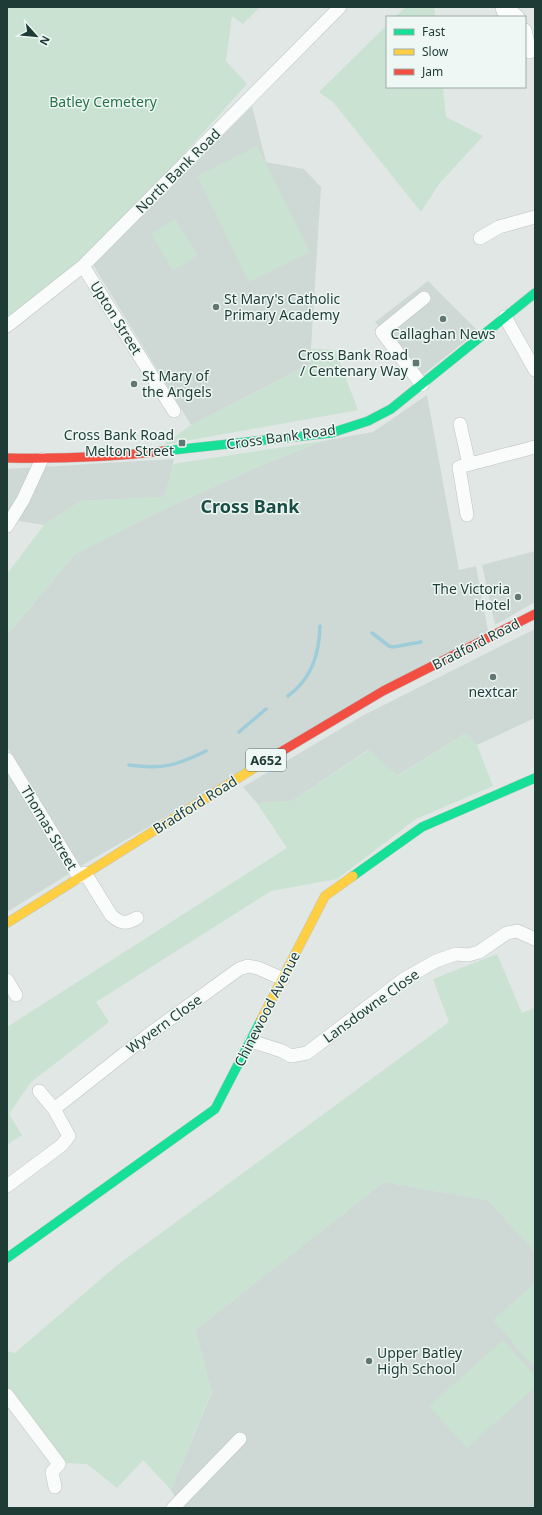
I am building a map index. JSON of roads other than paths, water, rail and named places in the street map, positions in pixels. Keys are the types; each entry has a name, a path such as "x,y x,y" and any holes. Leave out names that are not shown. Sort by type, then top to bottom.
{"street":[{"name":"North Bank Road","path":"7,326 83,266 340,7"},
{"path":"502,7 503,11 512,12 517,16"},
{"path":"526,34 530,52"},
{"path":"480,238 499,227 535,217"},
{"name":"Upton Street","path":"83,266 174,411"},
{"name":"Cross Bank Road","path":"7,458 42,459 132,455 331,433 368,421 391,409 535,293"},
{"path":"422,385 382,332 424,298"},
{"path":"505,317 535,370"},
{"path":"460,424 469,464"},
{"path":"467,515 459,468 535,447"},
{"path":"7,526 23,500 42,459"},
{"name":"Bradford Road","path":"7,923 249,771 383,692 535,614"},
{"name":"Thomas Street","path":"7,758 82,875 111,915 121,922 128,923 138,918"},
{"name":"Chinewood Avenue","path":"7,1258 215,1109 325,896 422,827 535,778"},
{"name":"Lansdowne Close","path":"251,1041 282,1051 291,1056 307,1053 404,979 436,962 456,954 479,952 507,933 517,931 535,939"},
{"name":"Wyvern Close","path":"54,1109 148,1035 239,969 248,966 258,968 283,979"},
{"path":"7,980 16,995"},
{"path":"7,1186 62,1145 69,1136 54,1109 39,1091"},
{"path":"7,1395 59,1464 52,1472 55,1487"},
{"path":"173,1508 240,1439"}],"waterway":[{"path":"288,696 303,682 313,665 318,647 320,626"},
{"path":"372,633 389,646 393,647 421,642"},
{"path":"239,732 266,709"},
{"path":"129,765 151,767 169,765 187,760 206,751"}],"place":[{"name":"St Mary's Catholic Primary Academy","path":"216,307"},
{"name":"Callaghan News","path":"443,319"},
{"name":"Cross Bank Road / Centenary Way","path":"416,363"},
{"name":"St Mary of the Angels","path":"134,384"},
{"name":"Cross Bank Road Melton Street","path":"182,443"},
{"name":"The Victoria Hotel","path":"518,597"},
{"name":"nextcar","path":"493,677"},
{"name":"Upper Batley High School","path":"369,1361"}],"district":[{"name":"Cross Bank","path":"250,507"}],"park label":[{"name":"Batley Cemetery","path":"103,102"}]}
